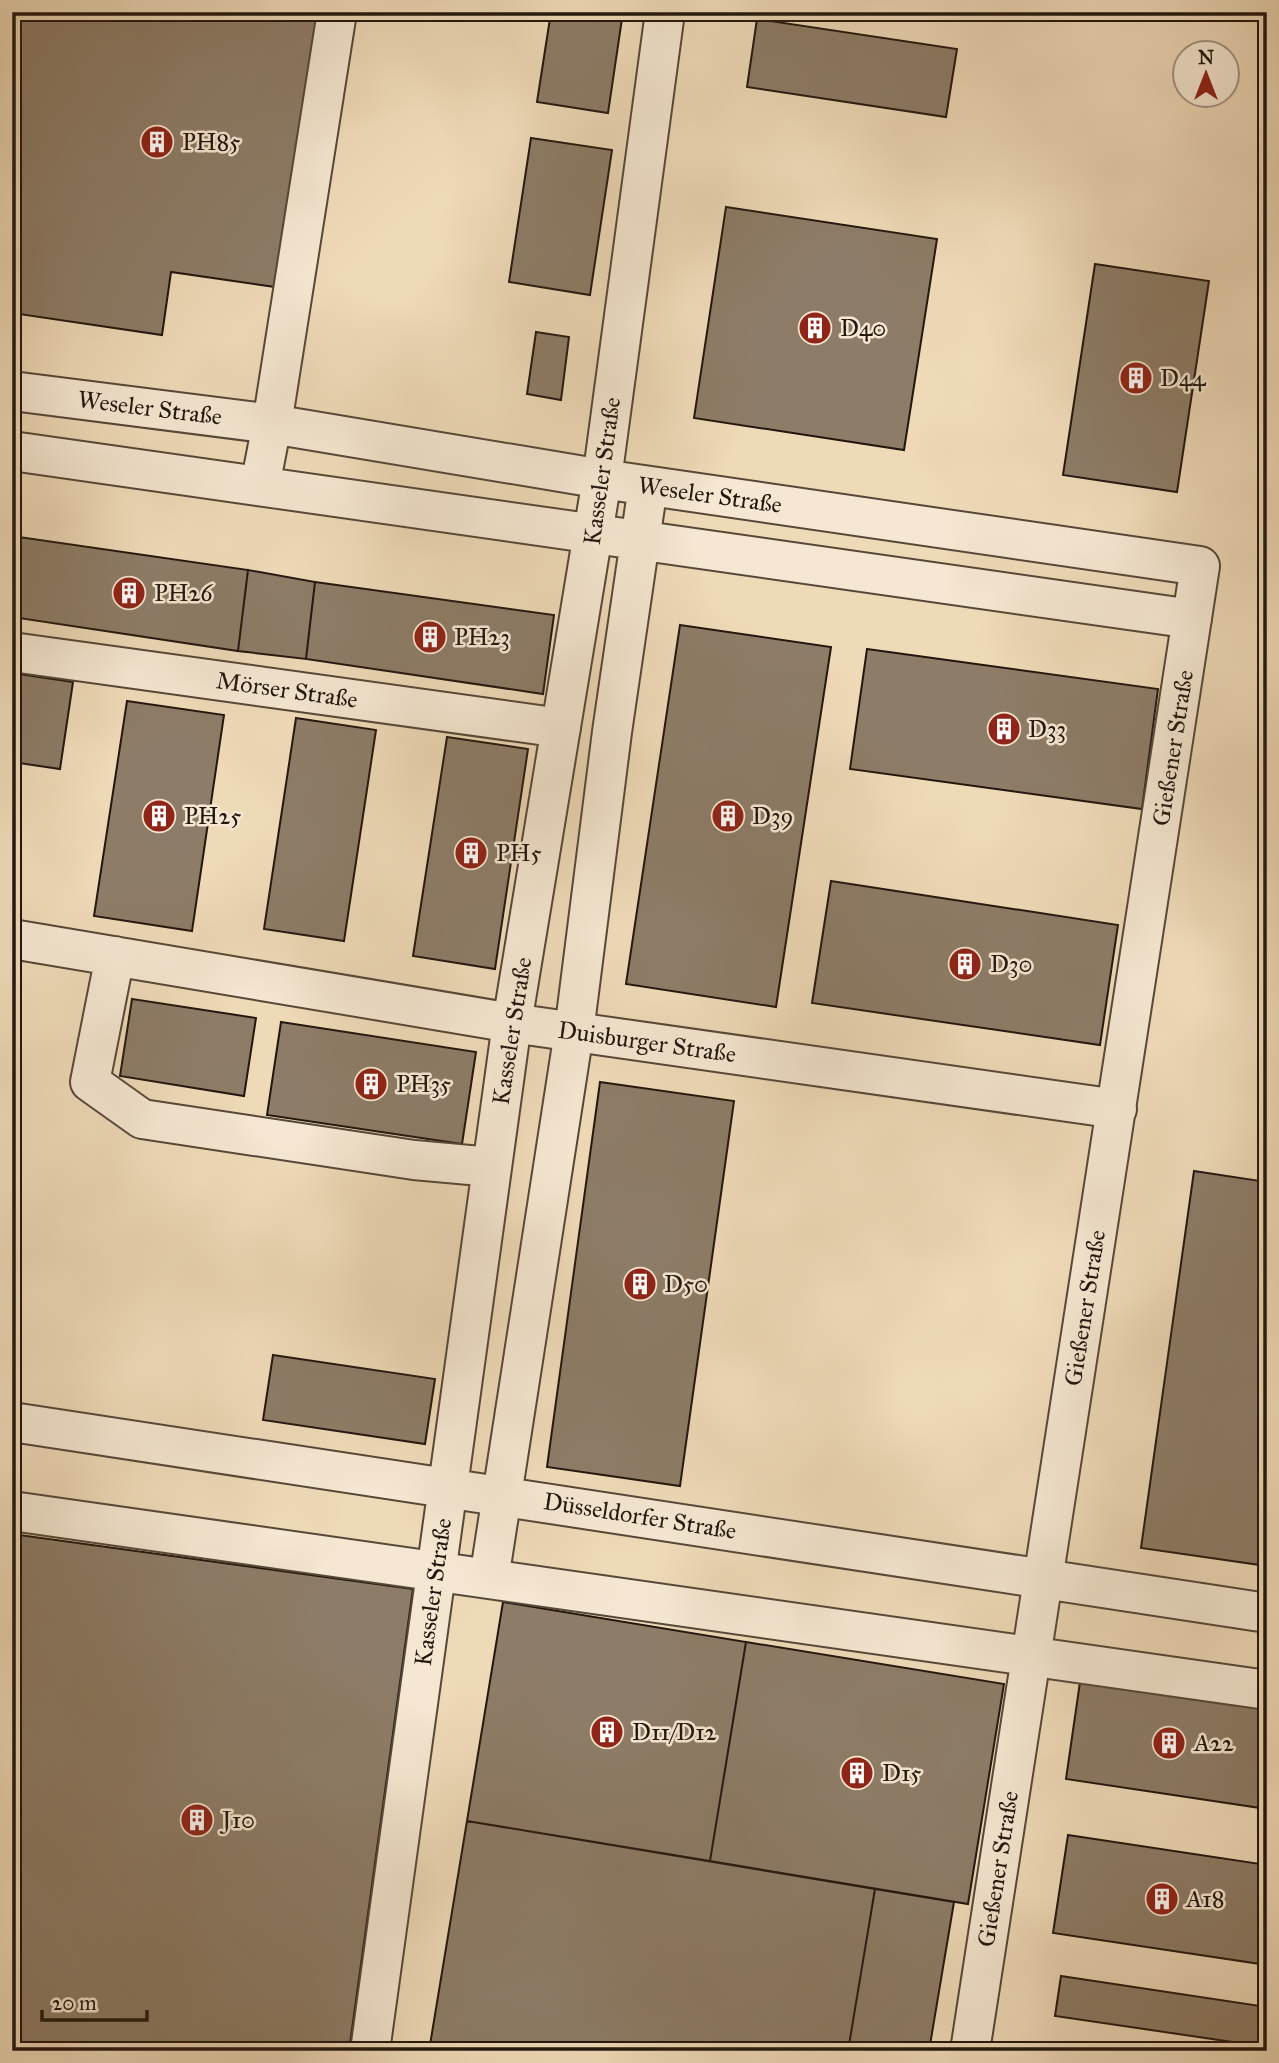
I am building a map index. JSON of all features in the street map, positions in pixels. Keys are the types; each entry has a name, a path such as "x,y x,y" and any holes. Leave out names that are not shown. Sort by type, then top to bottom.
{"lane":[{"path":"260,486 337,12"},
{"name":"Kasseler Straße","path":"370,2051 512,1023 602,479 665,12"},
{"name":"Weseler Straße","path":"12,391 272,424 602,479 1200,566"},
{"path":"12,451 1192,619"},
{"path":"489,1579 574,1032 648,486"},
{"name":"Gießener Straße","path":"970,2051 1200,566"},
{"name":"Mörser Straße","path":"12,652 561,728"},
{"name":"Duisburger Straße","path":"12,939 512,1023 1117,1109"},
{"path":"115,956 90,1082 142,1119 414,1160 492,1167"},
{"name":"Düsseldorfer Straße","path":"12,1422 1267,1612"},
{"path":"12,1511 1267,1690"}],"building":[{"name":"PH85","path":"12,12 321,12 282,288 171,272 162,335 12,313"},
{"path":"551,12 623,12 608,113 537,102"},
{"path":"757,19 957,49 946,117 747,87"},
{"path":"531,138 612,150 590,295 509,282"},
{"name":"D40","path":"726,207 937,239 904,450 694,418"},
{"name":"D44","path":"1095,264 1209,281 1177,492 1063,475"},
{"path":"536,332 569,337 561,400 527,394"},
{"name":"PH26","path":"12,536 248,570 238,651 12,617"},
{"path":"248,570 315,582 306,659 238,651"},
{"name":"PH23","path":"315,582 554,615 543,694 306,659"},
{"name":"D39","path":"680,625 831,647 776,1007 626,984"},
{"name":"D33","path":"867,649 1158,689 1142,809 850,769"},
{"path":"12,673 73,682 60,769 12,762"},
{"name":"PH25","path":"127,701 224,715 192,931 94,916"},
{"path":"296,718 376,730 344,941 264,929"},
{"name":"PH5","path":"447,737 528,749 495,969 413,956"},
{"name":"D30","path":"831,881 1118,925 1100,1045 812,1003"},
{"path":"132,999 256,1018 244,1096 120,1076"},
{"name":"PH35","path":"281,1022 476,1052 462,1144 267,1115"},
{"name":"D50","path":"600,1082 734,1101 680,1486 547,1467"},
{"path":"1194,1171 1267,1182 1267,1566 1141,1548"},
{"path":"273,1355 435,1379 425,1444 263,1420"},
{"name":"J10","path":"12,1534 413,1589 349,2051 12,2051"},
{"name":"D11/D12","path":"503,1602 746,1642 710,1861 467,1821"},
{"name":"D15","path":"746,1642 1004,1684 968,1904 710,1861"},
{"name":"A22","path":"1080,1682 1267,1708 1267,1809 1066,1779"},
{"path":"467,1821 875,1889 848,2051 429,2051"},
{"name":"A18","path":"1068,1835 1267,1865 1267,1965 1053,1933"},
{"path":"875,1889 954,1902 929,2051 848,2051"},
{"path":"1061,1976 1267,2007 1267,2047 1055,2016"}],"place":[{"name":"PH85","path":"157,142"},
{"name":"D40","path":"815,328"},
{"name":"D44","path":"1136,378"},
{"name":"PH26","path":"129,593"},
{"name":"PH23","path":"430,637"},
{"name":"D33","path":"1004,729"},
{"name":"PH25","path":"159,816"},
{"name":"D39","path":"728,816"},
{"name":"PH5","path":"471,853"},
{"name":"D30","path":"965,964"},
{"name":"PH35","path":"371,1084"},
{"name":"D50","path":"640,1284"},
{"name":"D11/D12","path":"607,1732"},
{"name":"A22","path":"1169,1743"},
{"name":"D15","path":"857,1773"},
{"name":"J10","path":"197,1820"},
{"name":"A18","path":"1162,1899"}]}
